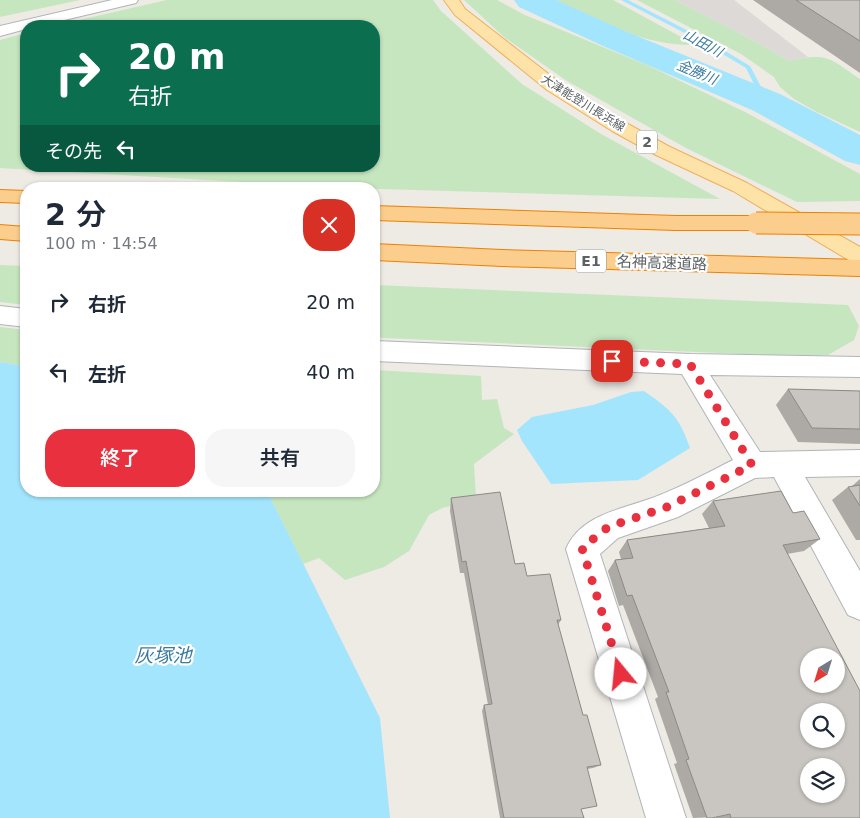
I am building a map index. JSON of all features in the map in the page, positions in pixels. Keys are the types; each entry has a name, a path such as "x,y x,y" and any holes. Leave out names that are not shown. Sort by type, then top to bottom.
{"highway":[{"path":"0,196 20,197"},
{"path":"380,213 666,223 860,224"},
{"path":"0,232 20,234"},
{"name":"名神高速道路","path":"380,252 808,268 860,268"}],"main road":[{"name":"大津能登川長浜線","path":"452,0 460,12 553,86 619,127 663,151 740,187 860,257"}],"street":[{"path":"47,20 132,0"},
{"path":"0,31 20,26"},
{"path":"0,315 20,317"},
{"path":"380,351 690,364 860,367"},
{"path":"690,364 766,464 860,603"},
{"path":"666,818 582,548 608,527 667,507 766,464 860,463"}],"shaded area":[{"path":"674,0 734,0 808,57 789,61 747,37"}],"green space":[{"path":"0,0 80,0 0,17"},
{"path":"167,0 433,0 441,11 522,84 601,134 720,199 380,189 380,182 242,182 69,172 380,172 380,20 79,20"},
{"path":"464,0 497,0 525,15 649,66 747,113 860,174 860,201 797,202 686,148 567,81 504,37"},
{"path":"554,0 613,0 696,45 660,42 623,32 587,17"},
{"path":"637,0 674,0 747,37 789,61 820,57 834,62 860,79 860,132 794,99 780,87 774,77 741,54"},
{"path":"20,35 20,169 0,168 0,40"},
{"path":"0,265 20,266 20,304 0,302"},
{"path":"380,285 848,305 859,326 854,340 828,355 789,356 380,338"},
{"path":"0,327 20,329 20,365 0,362"},
{"path":"380,370 481,376 482,400 497,399 504,428 514,434 474,464 476,500 442,508 429,515 409,551 384,567 345,580 319,558 303,564 270,497 380,497"}],"water":[{"name":"灰塚池","path":"0,362 20,365 20,497 270,497 380,718 390,818 0,818"},
{"path":"644,391 668,409 678,421 690,448 638,480 551,484 522,441 517,430 532,417 593,405 631,392"}],"building":[{"path":"796,0 860,0 860,41"},
{"path":"788,389 860,391 860,429 812,428"},
{"path":"860,485 860,506 848,487"},
{"path":"781,491 793,513 804,511 820,539 783,545 837,648 800,648 800,693 845,693 845,663 860,691 860,818 731,818 730,814 707,818 686,760 689,759 666,692 669,692 632,595 627,596 615,560 633,558 627,540 725,526 713,501"},
{"path":"500,492 515,564 524,563 527,576 550,574 561,620 557,620 583,715 587,715 601,765 587,767 597,806 581,809 584,818 504,818 484,705 492,704 466,561 462,562 451,498"}],"waterway":[{"name":"金勝川","path":"530,0 615,39 766,102 860,152"},
{"name":"山田川","path":"624,0 708,43 748,67 766,102"}],"route":[{"path":"612,361 690,364 752,465 667,507 608,527 582,548 621,674"}]}
